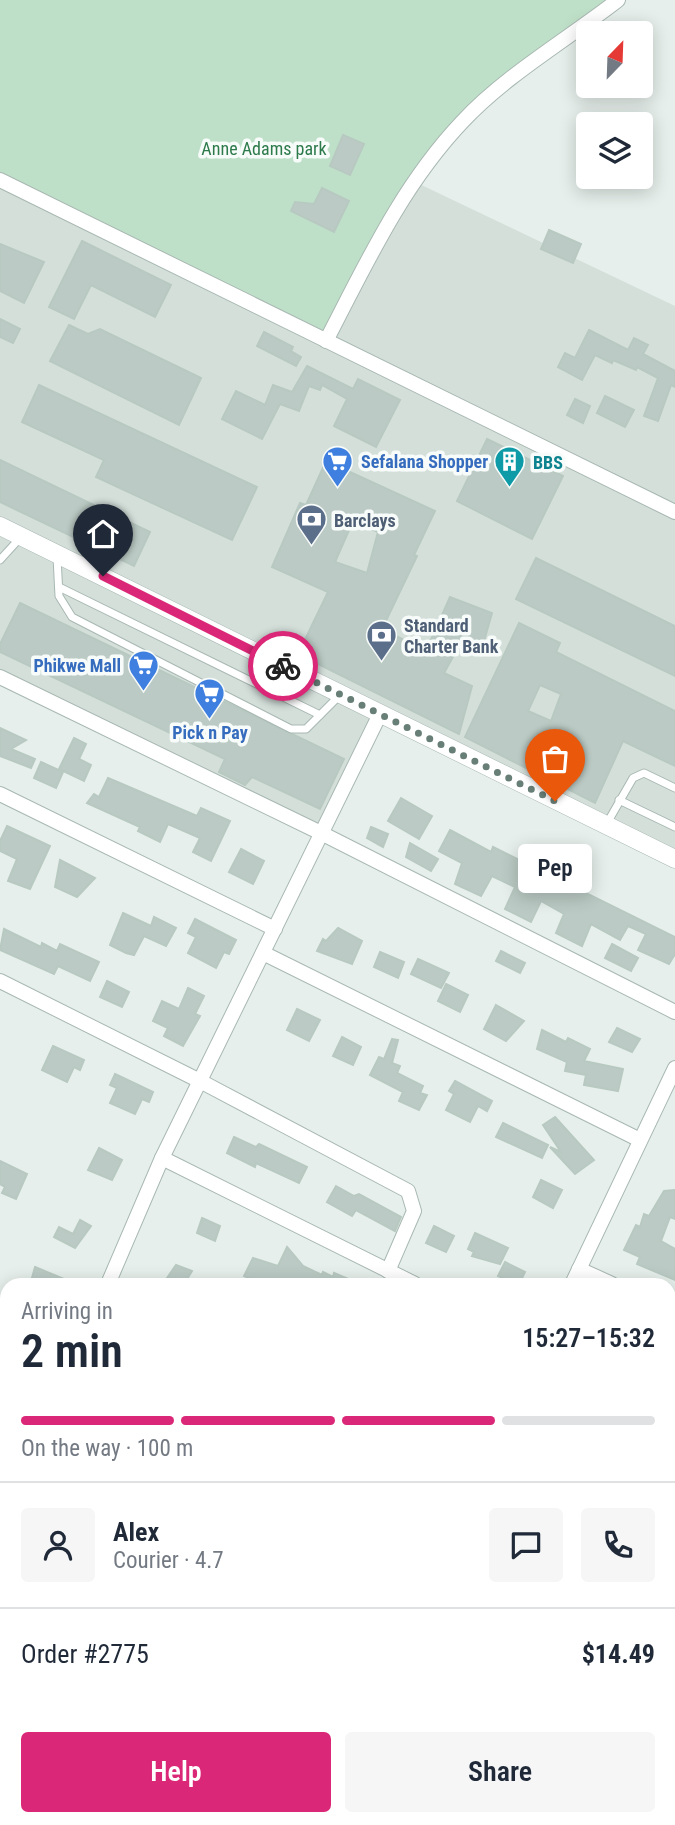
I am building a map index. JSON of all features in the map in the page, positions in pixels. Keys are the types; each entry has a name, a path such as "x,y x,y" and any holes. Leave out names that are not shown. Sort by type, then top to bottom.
{"street":[{"path":"326,341 408,190 463,121 486,99 618,0"},
{"path":"0,180 675,512"},
{"path":"0,526 675,859"},
{"path":"0,677 675,1012"},
{"path":"110,1278 162,1158 380,714"},
{"path":"0,794 275,929"},
{"path":"263,953 640,1140"},
{"path":"0,981 200,1081 408,1191 414,1211 388,1271"},
{"path":"575,1278 675,1068"},
{"path":"162,1158 403,1278"},
{"path":"579,1269 599,1278"}],"lane":[{"path":"0,560 21,536"},
{"path":"56,553 62,603 72,617 291,729 306,729 341,695"},
{"path":"59,587 320,715"},
{"path":"606,825 633,778 644,773 675,788"},
{"path":"619,800 675,827"}],"shaded area":[{"path":"0,180 413,181 675,306 675,859 380,715 321,833 0,677"}],"green space":[{"name":"Anne Adams park","path":"0,0 616,0 588,21 576,21 576,30 486,99 403,198 326,341 0,180"}],"building":[{"path":"343,135 364,144 350,175 330,166"},
{"path":"322,188 349,201 334,232 291,211 295,202 314,204"},
{"path":"549,230 581,244 573,263 541,249"},
{"path":"82,241 171,285 155,317 91,285 74,319 49,307"},
{"path":"0,244 44,262 24,303 0,291"},
{"path":"0,319 20,329 13,343 0,337"},
{"path":"69,325 88,334 100,329 201,378 179,425 50,361"},
{"path":"589,330 628,350 634,338 648,345 643,354 675,371 675,387 671,385 658,421 644,416 658,378 637,367 636,370 595,355 582,380 558,367 565,353 575,358"},
{"path":"264,332 293,347 291,351 301,357 296,366 257,346"},
{"path":"307,366 353,389 358,379 400,400 376,447 334,426 347,399 322,385 320,390 309,386 299,411 280,404 262,439 222,419 236,391 265,405 273,385 292,392"},
{"path":"39,385 257,487 232,540 96,477 104,460 22,422"},
{"path":"605,396 634,410 625,427 597,413"},
{"path":"575,399 590,406 583,423 567,415"},
{"name":"BBS","path":"487,439 563,476 532,539 457,501"},
{"path":"0,460 150,532 134,566 0,502"},
{"path":"326,461 435,511 382,629 426,651 450,597 492,613 480,655 460,644 444,673 472,686 459,734 298,654 328,592 272,567 300,503 306,505","holes":["353,521 378,532 367,573 335,562"]},
{"path":"536,558 675,626 675,676 516,599"},
{"name":"Phikwe Mall","path":"20,603 344,759 320,809 252,777 245,785 219,772 225,759 0,652 0,644"},
{"path":"519,623 560,643 556,652 675,711 675,766 623,741 595,803 465,737","holes":["540,685 561,694 551,721 528,711"]},
{"path":"0,728 26,740 11,749 35,759 31,768 0,756"},
{"path":"74,738 86,744 79,759 91,765 84,781 59,769"},
{"path":"41,762 63,772 56,788 34,778"},
{"path":"108,778 197,816 201,808 230,821 211,861 193,852 200,838 168,824 160,842 138,831 140,827 87,803 94,794 99,797"},
{"path":"401,798 432,816 419,839 388,821"},
{"path":"7,826 50,846 30,889 8,881 17,859 0,851 0,841"},
{"path":"371,827 388,834 383,847 367,838"},
{"path":"450,830 491,852 493,847 675,937 675,954 669,964 638,950 646,934 628,926 620,940 591,924 582,946 556,933 564,914 541,901 531,922 505,909 515,887 492,876 481,896 455,884 462,863 439,851"},
{"path":"410,843 438,859 431,871 406,857"},
{"path":"241,849 264,861 253,884 229,872"},
{"path":"60,860 95,878 77,897 55,887"},
{"path":"123,913 151,926 154,917 176,928 166,946 144,936 134,955 126,953 110,945"},
{"path":"195,919 236,940 229,954 224,952 216,968 188,953 196,937 188,933"},
{"path":"338,928 362,941 352,964 317,951 323,939 326,941"},
{"path":"4,929 41,947 42,943 57,951 60,944 99,962 90,981 58,966 54,974 0,950"},
{"path":"612,944 638,958 631,971 605,958"},
{"path":"501,951 525,963 520,973 496,961"},
{"path":"380,952 404,962 398,978 374,967"},
{"path":"418,959 449,973 441,988 411,974"},
{"path":"107,981 129,992 122,1007 100,997"},
{"path":"446,984 468,995 460,1012 438,1001"},
{"path":"188,988 204,996 195,1014 200,1016 183,1046 164,1036 168,1028 153,1021 162,1001 179,1009"},
{"path":"496,1005 524,1021 506,1041 484,1029"},
{"path":"297,1009 320,1020 309,1041 287,1030"},
{"path":"617,1028 640,1039 632,1052 609,1042"},
{"path":"542,1030 566,1042 568,1038 590,1049 584,1061 623,1069 618,1091 584,1085 586,1075 565,1071 567,1062 537,1049"},
{"path":"342,1037 361,1047 353,1065 333,1056"},
{"path":"392,1039 398,1040 392,1063 400,1066 397,1073 423,1086 420,1093 427,1095 419,1110 399,1101 403,1092 370,1075 379,1057 384,1059"},
{"path":"53,1046 84,1060 80,1070 74,1067 67,1082 42,1070"},
{"path":"115,1074 153,1092 149,1102 142,1099 135,1114 110,1103 117,1088 110,1085"},
{"path":"455,1081 492,1101 487,1111 478,1106 470,1122 446,1110 454,1094 449,1091"},
{"path":"555,1117 594,1160 575,1174 550,1147 561,1152 543,1125"},
{"path":"503,1123 548,1145 542,1158 496,1137"},
{"path":"234,1137 256,1147 259,1144 307,1167 299,1183 256,1163 255,1167 227,1153"},
{"path":"99,1148 122,1160 112,1180 88,1170"},
{"path":"0,1161 27,1174 16,1199 2,1193 5,1187 0,1184"},
{"path":"541,1180 562,1190 553,1208 533,1197"},
{"path":"336,1186 354,1196 359,1194 401,1217 395,1231 356,1210 352,1216 327,1202"},
{"path":"675,1190 675,1219 670,1217 661,1241 675,1249 675,1278 637,1264 640,1257 624,1250 636,1225 640,1227 644,1214 649,1216 664,1191"},
{"path":"202,1218 220,1226 215,1241 197,1233"},
{"path":"80,1220 91,1226 75,1248 54,1237 59,1227 73,1234"},
{"path":"434,1226 454,1236 446,1252 426,1243"},
{"path":"475,1233 508,1248 500,1264 472,1256 474,1252 468,1249"},
{"path":"287,1247 303,1266 322,1275 323,1272 333,1277 334,1273 346,1278 244,1276 253,1258 278,1266"},
{"path":"505,1262 525,1272 522,1278 498,1276"},
{"path":"176,1265 192,1271 188,1278 167,1278"},
{"path":"35,1267 62,1278 32,1278"}],"way so far":[{"path":"283,666 555,801"}],"place":[{"name":"Sefalana Shopper","path":"338,488"},
{"name":"BBS","path":"510,489"},
{"name":"Barclays","path":"311,547"},
{"name":"Standard Charter Bank","path":"381,662"},
{"name":"Phikwe Mall","path":"144,692"},
{"name":"Pick n Pay","path":"210,721"},
{"name":"Pep","path":"555,801"}],"route":[{"path":"103,576 283,666"}]}
